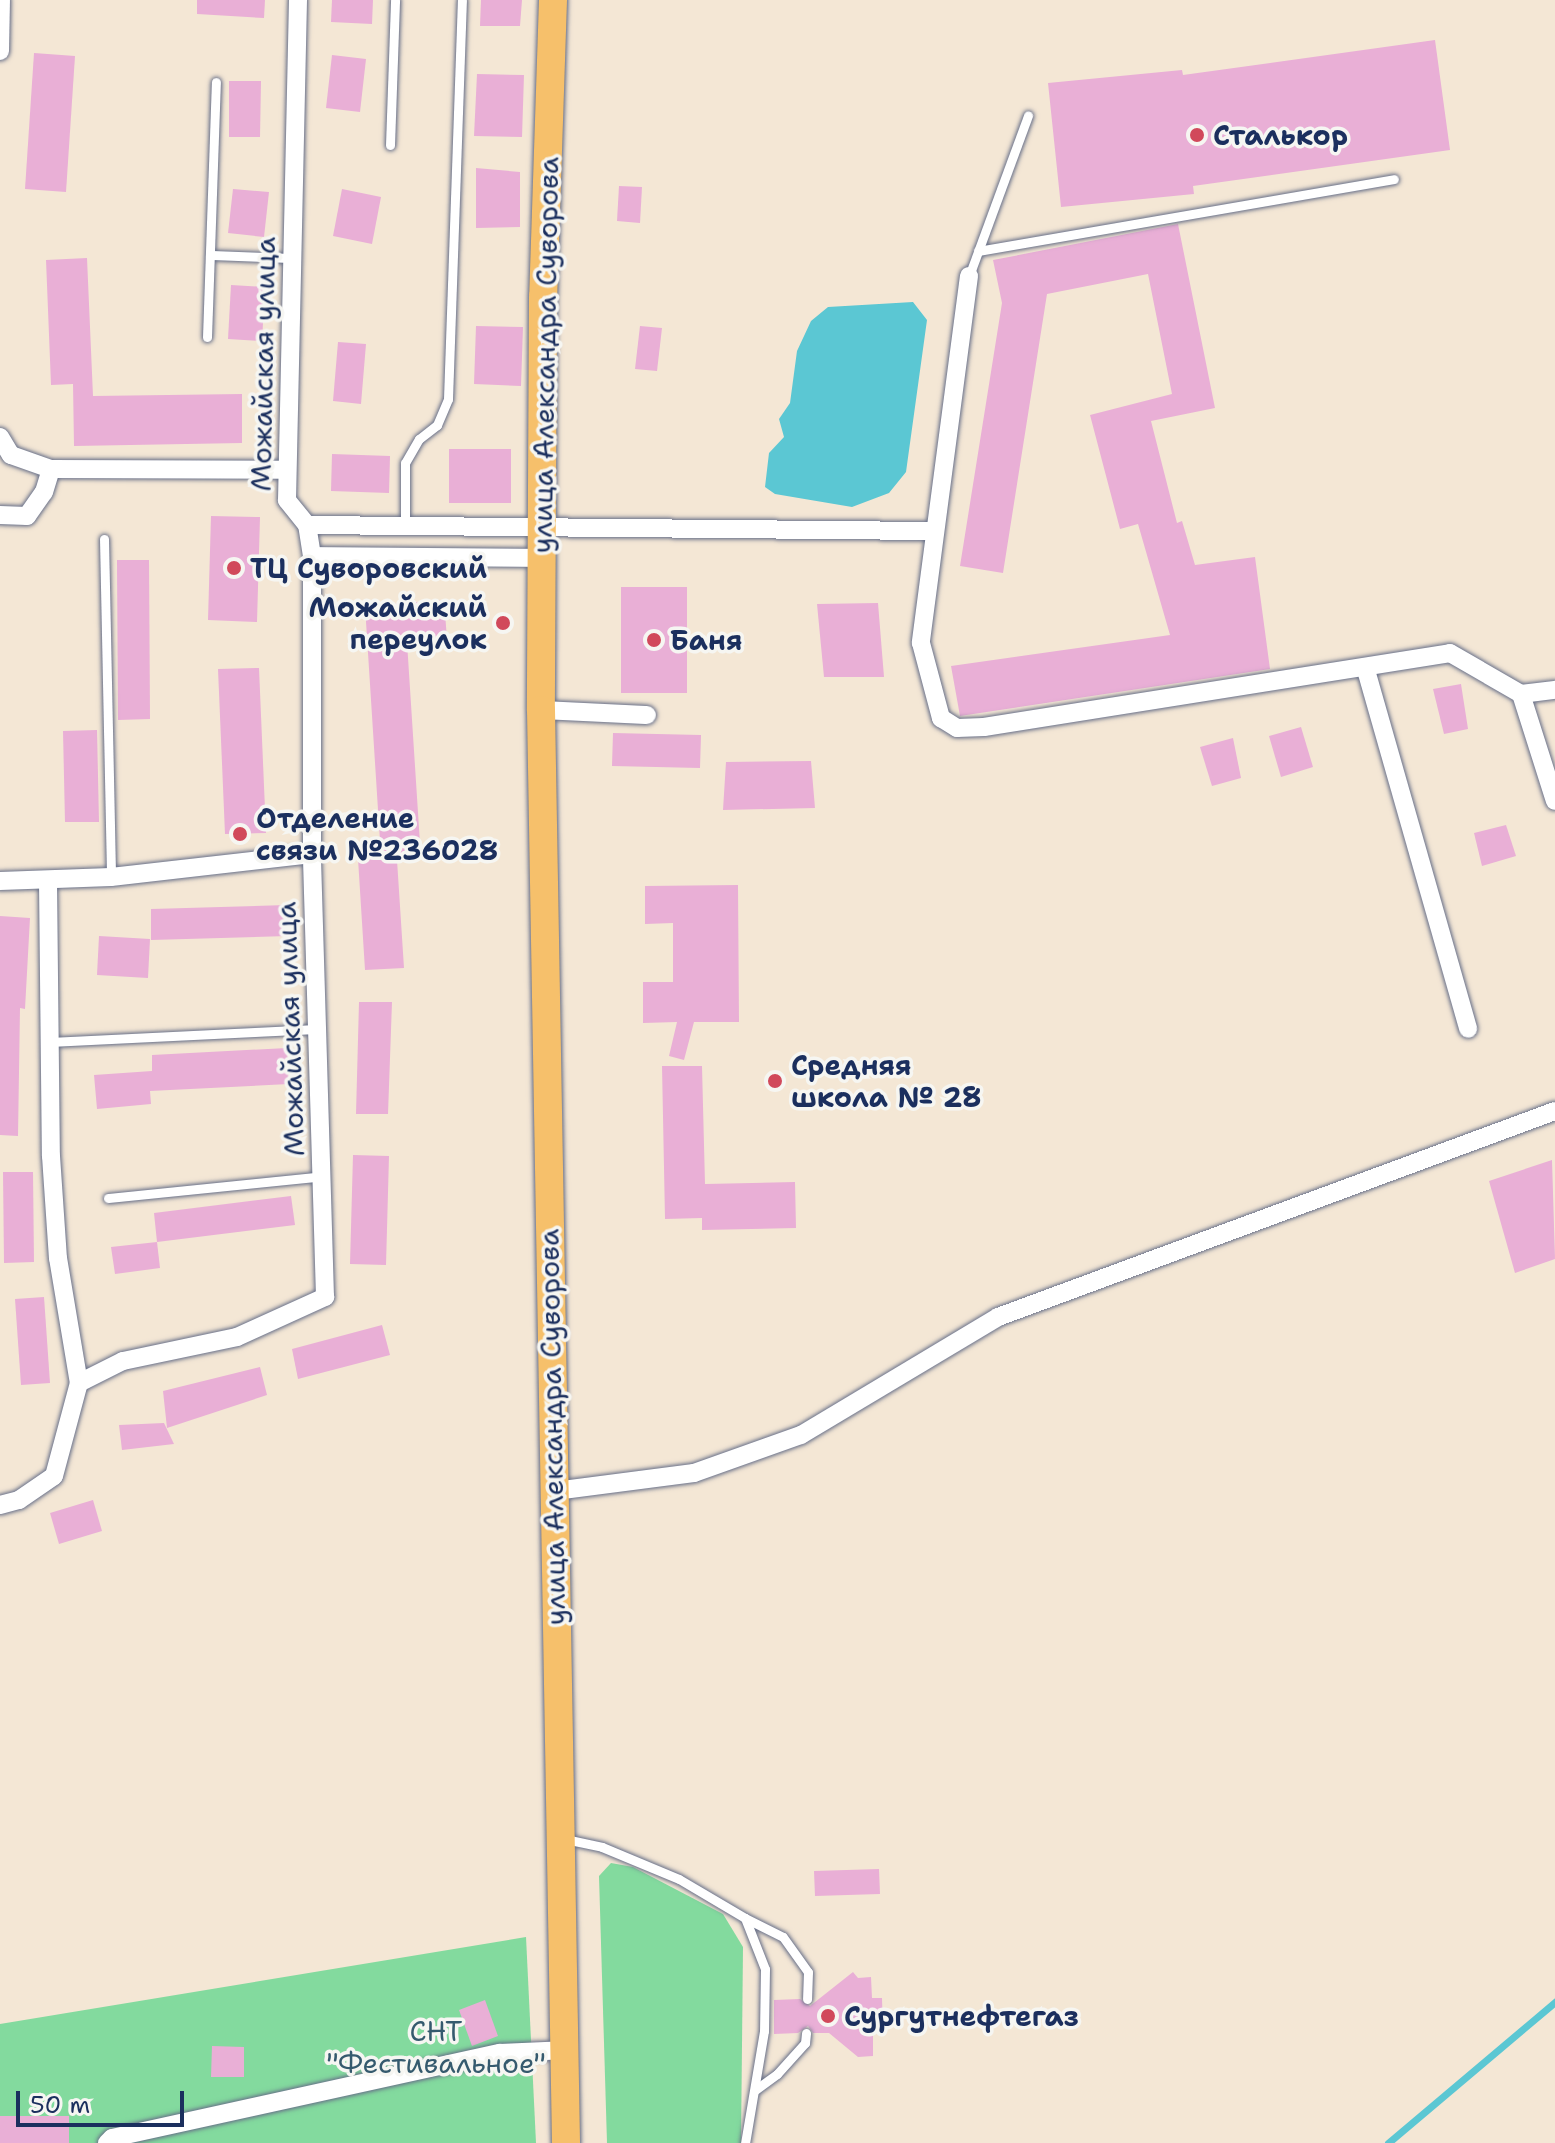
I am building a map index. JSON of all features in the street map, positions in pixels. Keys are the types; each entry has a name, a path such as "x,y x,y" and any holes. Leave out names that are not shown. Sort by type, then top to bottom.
{"main road":[{"name":"улица Александра Суворова","path":"553,0 541,528 541,710 568,2050 566,2143"}],"street":[{"path":"0,51 1,0"},
{"name":"Можайская улица","path":"79,1383 123,1361 237,1337 325,1297 321,1029 312,854 312,556 307,525 287,500 298,0"},
{"path":"969,276 933,531 921,643 941,718 957,728 1366,670 1450,653 1521,694 1555,690"},
{"path":"0,437 11,455 51,469 287,470"},
{"path":"0,515 27,516 44,492 51,469"},
{"path":"307,525 933,531"},
{"path":"312,556 542,558"},
{"path":"1366,670 1468,1029"},
{"path":"1521,694 1555,801"},
{"path":"541,710 647,715"},
{"path":"0,881 111,877 312,854"},
{"path":"0,1505 19,1500 54,1476 79,1383 58,1258 49,1042 48,881"},
{"path":"555,1491 694,1473 801,1435 998,1317 1555,1111"},
{"path":"107,2143 126,2134 500,2053 568,2050"}],"lane":[{"path":"390,145 395,0"},
{"path":"405,527 405,463 419,439 437,425 448,399 462,0"},
{"path":"207,337 216,82"},
{"path":"969,276 1028,116"},
{"path":"978,251 1394,179"},
{"path":"210,255 292,258"},
{"path":"104,539 111,877"},
{"path":"49,1042 321,1029"},
{"path":"108,1198 323,1176"},
{"path":"562,1838 602,1847 679,1879 783,1937 808,1972 807,1999"},
{"path":"745,1918 765,1969 755,2090 745,2143"},
{"path":"755,2090 777,2074 805,2043 806,2033"}],"green space":[{"path":"611,1863 633,1867 723,1914 743,1947 741,2143 607,2143 599,1876"},
{"name":"СНТ \"Фестивальное\"","path":"526,1937 536,2143 0,2143 0,2024"}],"water":[{"path":"913,302 927,320 906,472 889,493 852,507 775,494 765,487 769,453 784,437 779,419 790,403 797,351 811,321 828,307"}],"building":[{"path":"197,0 265,0 264,18 197,14"},
{"path":"332,0 373,0 372,24 331,22"},
{"path":"481,0 522,0 520,26 480,26"},
{"path":"1435,40 1450,150 1193,186 1194,194 1061,207 1048,83 1182,70 1183,75"},
{"path":"34,53 75,56 66,192 25,189"},
{"path":"332,55 366,59 360,112 326,108"},
{"path":"477,74 524,75 522,137 474,136"},
{"path":"229,81 261,81 260,137 229,137"},
{"path":"476,168 520,172 520,227 476,228"},
{"path":"619,186 642,187 640,223 617,221"},
{"path":"233,189 269,192 264,237 228,233"},
{"path":"342,189 381,197 372,244 333,236"},
{"path":"1178,224 1215,408 1151,421 1177,523 1182,521 1195,565 1255,557 1270,669 960,716 951,666 1170,635 1138,524 1120,529 1090,415 1172,394 1148,274 1047,294 1003,573 960,566 1002,303 993,260"},
{"path":"87,258 93,396 242,394 242,443 74,446 73,384 51,385 46,260"},
{"path":"231,285 265,287 262,341 228,339"},
{"path":"476,326 523,327 521,386 474,384"},
{"path":"640,326 662,328 657,371 635,369"},
{"path":"338,342 366,344 361,404 333,401"},
{"path":"449,449 511,449 511,503 449,503"},
{"path":"332,454 390,456 389,493 331,491"},
{"name":"ТЦ Суворовский","path":"211,516 260,517 257,622 208,620"},
{"path":"117,560 149,560 150,719 118,720"},
{"name":"Баня","path":"621,587 687,587 687,693 621,693"},
{"path":"444,600 447,639 407,642 421,859 397,860 404,968 365,970 357,843 380,841 365,606"},
{"path":"878,603 884,677 824,677 817,604"},
{"path":"259,668 266,833 225,834 218,669"},
{"path":"1461,684 1468,729 1444,734 1433,689"},
{"path":"1301,727 1313,767 1281,777 1269,736"},
{"path":"97,730 99,822 65,822 63,731"},
{"path":"613,733 701,735 700,768 612,766"},
{"path":"1233,738 1241,778 1212,786 1200,747"},
{"path":"811,761 815,808 723,810 726,762"},
{"path":"1506,825 1516,856 1482,866 1474,833"},
{"path":"738,885 739,1022 694,1022 684,1060 669,1056 677,1022 643,1023 643,982 673,982 673,923 645,924 645,886"},
{"path":"287,905 288,936 151,940 151,909"},
{"path":"0,916 30,918 25,1009 20,1008 18,1136 0,1135"},
{"path":"99,936 150,939 148,978 97,975"},
{"path":"359,1002 392,1002 388,1114 356,1114"},
{"path":"287,1048 289,1084 150,1091 151,1104 97,1109 94,1075 152,1071 152,1055"},
{"path":"662,1066 702,1066 705,1184 795,1182 796,1228 702,1230 702,1218 665,1219"},
{"path":"353,1155 389,1156 386,1265 350,1264"},
{"path":"1552,1160 1555,1259 1515,1273 1489,1181"},
{"path":"3,1172 33,1172 34,1262 4,1263"},
{"path":"291,1196 295,1225 157,1242 154,1213"},
{"path":"157,1242 160,1268 115,1274 111,1247"},
{"path":"44,1297 50,1383 21,1385 15,1299"},
{"path":"382,1325 390,1355 298,1379 292,1349"},
{"path":"260,1367 267,1395 167,1428 163,1391"},
{"path":"164,1423 174,1444 122,1450 119,1425"},
{"path":"93,1500 102,1531 59,1544 50,1513"},
{"path":"879,1869 880,1894 815,1896 814,1871"},
{"name":"Сургутнефтегаз","path":"853,1972 858,1978 871,1977 872,1998 882,1998 883,2032 873,2032 873,2056 858,2057 829,2033 813,2033 808,2026 798,2033 774,2034 774,2000 800,1999 810,2006"},
{"path":"485,2000 498,2036 472,2046 459,2010"},
{"path":"212,2046 244,2047 244,2077 211,2077"},
{"path":"0,2116 69,2116 69,2143 0,2143"}],"waterway":[{"path":"1388,2143 1555,2002"}],"place":[{"name":"Сталькор","path":"1197,135"},
{"name":"ТЦ Суворовский","path":"234,568"},
{"name":"Можайский переулок","path":"503,623"},
{"name":"Баня","path":"654,640"},
{"name":"Отделение связи №236028","path":"240,834"},
{"name":"Средняя школа № 28","path":"775,1081"},
{"name":"Сургутнефтегаз","path":"828,2016"}]}
